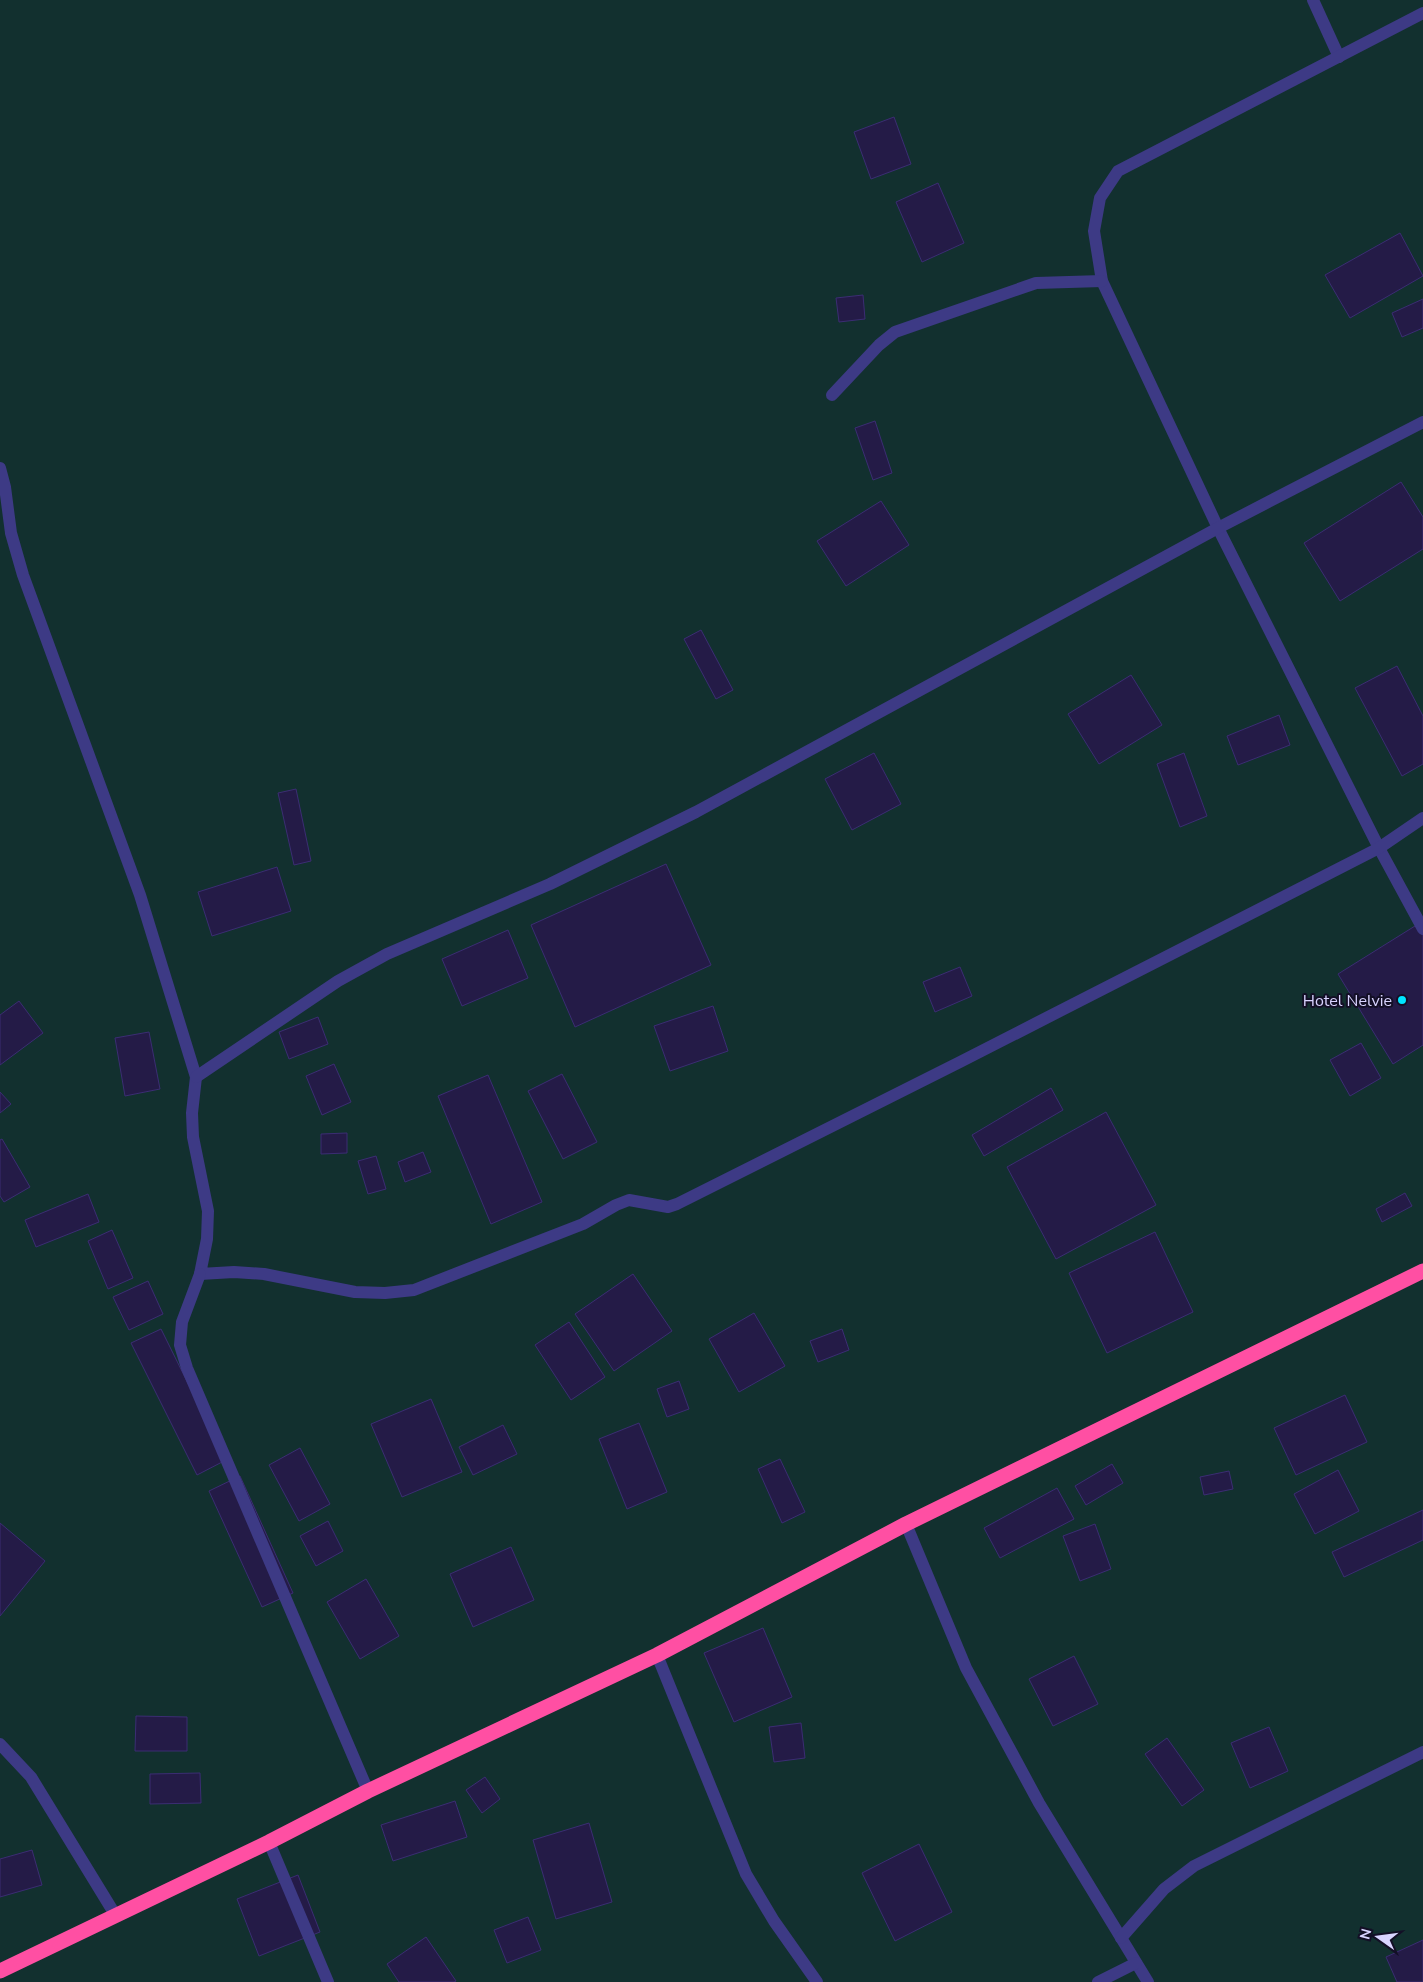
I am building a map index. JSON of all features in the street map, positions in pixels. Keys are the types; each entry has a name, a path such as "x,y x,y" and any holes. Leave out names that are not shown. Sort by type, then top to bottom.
{"highway":[{"path":"0,1971 269,1842 368,1791 658,1655 906,1524 1423,1271"}],"street":[{"path":"1313,0 1339,57"},
{"path":"1423,13 1118,170 1100,198 1094,231 1102,281 1218,528 1378,848 1423,929"},
{"path":"832,395 879,345 895,332 1036,283 1102,281"},
{"path":"196,1077 338,981 387,954 550,884 696,812 1218,528 1423,422"},
{"path":"0,468 5,487 10,533 23,575 140,896 196,1077 192,1113 193,1136 208,1212 207,1238 200,1274 182,1322 180,1345 187,1368 368,1791"},
{"path":"200,1274 234,1272 264,1274 354,1292 386,1293 414,1290 583,1224 616,1205 630,1200 668,1207 677,1204 960,1062 1378,848 1423,818"},
{"path":"906,1524 966,1668 1039,1803 1148,1982"},
{"path":"658,1655 746,1874 774,1921 817,1982"},
{"path":"0,1744 31,1777 116,1916"},
{"path":"1121,1938 1164,1889 1194,1866 1423,1752"},
{"path":"269,1842 328,1982"},
{"path":"1098,1982 1136,1963"}],"green space":[{"path":"0,0 1423,0 1423,1982 0,1982"}],"building":[{"path":"894,117 911,164 871,179 854,132"},
{"path":"938,183 964,243 922,262 896,202"},
{"path":"1400,233 1423,276 1350,318 1325,275"},
{"path":"863,295 865,319 839,322 836,298"},
{"path":"1423,299 1423,328 1402,337 1392,313"},
{"path":"875,421 892,473 873,480 855,428"},
{"path":"1401,482 1423,517 1423,549 1340,601 1304,543"},
{"path":"881,501 909,545 846,586 817,541"},
{"path":"701,630 733,690 716,699 684,639"},
{"path":"1397,666 1423,716 1423,764 1402,776 1355,688"},
{"path":"1131,675 1162,725 1099,764 1068,714"},
{"path":"1279,715 1290,745 1238,765 1227,736"},
{"path":"874,753 901,804 852,830 825,779"},
{"path":"1184,753 1207,816 1180,827 1157,764"},
{"path":"296,789 311,861 294,865 278,793"},
{"path":"666,864 711,965 575,1027 531,925"},
{"path":"277,867 291,911 212,936 198,892"},
{"path":"1423,921 1423,1045 1393,1064 1338,974"},
{"path":"508,930 528,978 462,1006 442,959"},
{"path":"960,967 972,996 935,1012 923,982"},
{"path":"19,1001 43,1033 0,1065 0,1015"},
{"path":"713,1006 728,1051 670,1071 654,1026"},
{"path":"318,1017 328,1044 289,1059 279,1032"},
{"path":"149,1032 160,1089 125,1096 115,1038"},
{"path":"1361,1043 1381,1078 1350,1096 1330,1060"},
{"path":"334,1064 351,1102 322,1115 306,1076"},
{"path":"562,1074 597,1142 563,1159 528,1091"},
{"path":"488,1075 542,1202 491,1224 438,1096"},
{"path":"1051,1088 1063,1110 984,1156 972,1135"},
{"path":"0,1092 11,1104 0,1113"},
{"path":"1106,1112 1156,1205 1056,1259 1007,1167"},
{"path":"347,1133 347,1153 321,1154 321,1134"},
{"path":"2,1139 30,1187 4,1202 0,1196 0,1140"},
{"path":"423,1152 431,1172 405,1182 398,1162"},
{"path":"376,1156 386,1189 368,1194 358,1161"},
{"path":"1405,1193 1412,1206 1382,1222 1376,1209"},
{"path":"88,1194 99,1222 36,1247 25,1220"},
{"path":"112,1230 133,1278 108,1289 88,1241"},
{"path":"1155,1232 1193,1312 1107,1353 1069,1273"},
{"path":"633,1274 672,1331 614,1371 575,1314"},
{"path":"148,1281 163,1314 129,1330 113,1297"},
{"path":"754,1313 785,1366 739,1392 709,1339"},
{"path":"569,1322 605,1377 571,1400 535,1345"},
{"path":"161,1329 226,1460 197,1475 131,1343"},
{"path":"842,1329 849,1350 818,1362 810,1341"},
{"path":"679,1381 689,1409 667,1417 657,1389"},
{"path":"1345,1395 1367,1442 1296,1475 1274,1428"},
{"path":"431,1399 462,1472 402,1497 371,1424"},
{"path":"639,1423 667,1492 627,1509 599,1439"},
{"path":"503,1425 517,1454 473,1475 459,1447"},
{"path":"300,1448 330,1504 299,1521 269,1465"},
{"path":"780,1459 805,1512 782,1523 758,1469"},
{"path":"1112,1464 1123,1483 1086,1505 1075,1486"},
{"path":"1338,1470 1359,1511 1315,1534 1294,1494"},
{"path":"1229,1471 1233,1489 1204,1495 1200,1477"},
{"path":"240,1476 293,1593 262,1607 209,1491"},
{"path":"1057,1488 1074,1519 1000,1558 984,1528"},
{"path":"1423,1510 1423,1540 1344,1577 1332,1552"},
{"path":"328,1521 343,1551 316,1566 300,1536"},
{"path":"0,1523 45,1561 0,1616"},
{"path":"1095,1524 1111,1569 1080,1581 1063,1536"},
{"path":"511,1547 534,1600 473,1627 450,1574"},
{"path":"366,1579 399,1636 360,1659 327,1602"},
{"path":"763,1628 792,1697 734,1722 704,1653"},
{"path":"1074,1656 1098,1704 1053,1726 1029,1679"},
{"path":"136,1716 187,1717 187,1751 135,1751"},
{"path":"801,1723 805,1758 774,1762 769,1727"},
{"path":"1269,1727 1288,1771 1250,1788 1231,1743"},
{"path":"1167,1738 1204,1790 1182,1806 1145,1754"},
{"path":"200,1773 201,1803 150,1804 150,1774"},
{"path":"485,1777 500,1799 482,1813 466,1790"},
{"path":"455,1801 467,1837 393,1861 381,1825"},
{"path":"589,1823 612,1902 556,1919 533,1840"},
{"path":"919,1844 952,1912 895,1941 862,1873"},
{"path":"32,1850 42,1885 0,1897 0,1859"},
{"path":"298,1875 320,1932 259,1956 237,1899"},
{"path":"528,1917 541,1950 507,1963 494,1930"},
{"path":"426,1937 456,1981 399,1982 387,1964"},
{"path":"1423,1940 1423,1982 1397,1982 1386,1957"}],"place":[{"name":"Hotel Nelvie","path":"1402,1000"}]}
